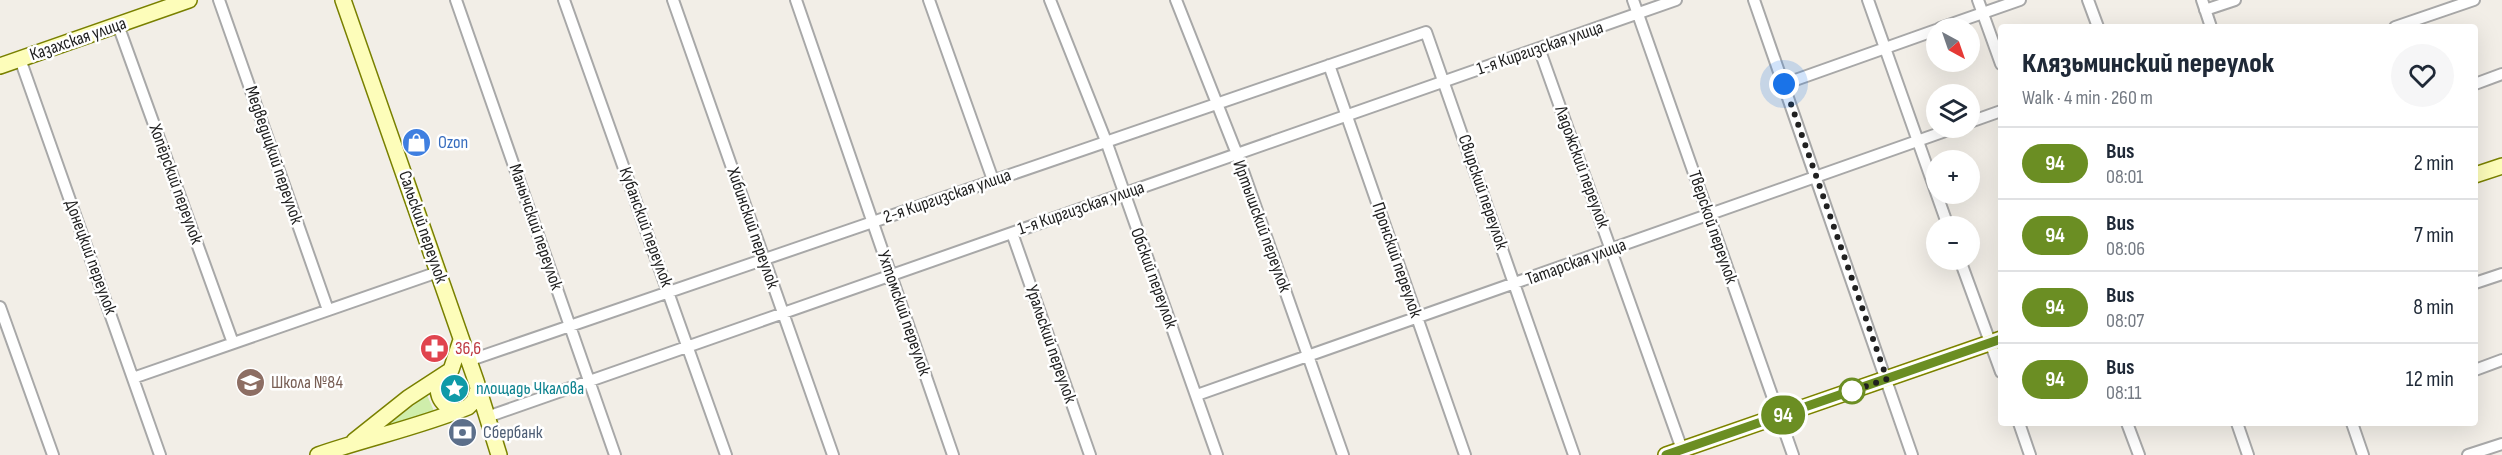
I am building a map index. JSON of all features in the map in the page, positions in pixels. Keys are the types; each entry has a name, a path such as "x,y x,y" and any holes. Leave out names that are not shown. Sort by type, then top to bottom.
{"main road":[{"name":"Казахская улица","path":"0,66 189,0"},
{"name":"Сальский переулок","path":"343,0 477,385 499,455"},
{"path":"2478,174 2502,166"},
{"path":"461,340 448,372 437,387 439,398 446,406 474,416 492,434"},
{"path":"1666,455 1683,452 1779,416 1996,341"},
{"path":"318,455 460,410 474,401 477,385 465,371 448,372 408,398 352,443"}],"street":[{"name":"Медведицкий переулок","path":"219,0 328,310"},
{"name":"Манычский переулок","path":"456,0 615,455"},
{"name":"Кубанский переулок","path":"564,0 726,455"},
{"name":"Хибинский переулок","path":"674,0 833,455"},
{"name":"Ухтомский переулок","path":"796,0 953,455"},
{"path":"929,0 993,180"},
{"name":"Обский переулок","path":"1050,0 1106,141 1217,455"},
{"name":"Иртышский переулок","path":"1176,0 1206,82 1218,103 1237,154 1343,455"},
{"name":"Тверской переулок","path":"1633,0 1792,455"},
{"name":"1-я Киргизская улица","path":"487,417 1676,0"},
{"path":"1754,0 1912,455"},
{"path":"1868,0 1944,216"},
{"path":"1978,0 1998,56"},
{"path":"1969,18 2020,0"},
{"path":"2088,0 2097,24"},
{"path":"2210,24 2204,5 2235,0"},
{"path":"2404,24 2474,0"},
{"name":"Хопёрский переулок","path":"118,25 233,343"},
{"name":"2-я Киргизская улица","path":"468,361 1426,32"},
{"name":"Свирский переулок","path":"1426,32 1574,455"},
{"path":"1784,84 1926,33"},
{"name":"Ладожский переулок","path":"1539,48 1683,452"},
{"name":"Донецкий переулок","path":"20,59 160,455"},
{"name":"Пронский переулок","path":"1329,65 1465,455"},
{"path":"2478,83 2502,75"},
{"path":"1980,118 1998,112"},
{"name":"Татарская улица","path":"1197,395 1926,138"},
{"name":"Уральский переулок","path":"1012,233 1090,455"},
{"path":"1964,270 1996,341"},
{"path":"133,378 438,272"},
{"path":"2478,282 2502,273"},
{"path":"0,307 53,455"},
{"path":"2478,369 2502,360"},
{"path":"2020,426 2030,455"},
{"path":"2128,426 2139,455"},
{"path":"2238,426 2248,455"},
{"path":"2353,426 2363,455"},
{"path":"2468,455 2502,444"}],"green space":[{"path":"458,379 468,386 469,390 462,400 458,401 448,394 447,390 454,380"},
{"path":"427,395 434,411 380,431"}],"bus line":[{"name":"94","path":"1666,455 1998,340"}],"place":[{"name":"Ozon","path":"417,142"},
{"name":"36,6","path":"434,348"},
{"name":"Школа №84","path":"250,382"},
{"name":"площадь Чкалова","path":"455,388"},
{"name":"Сбербанк","path":"462,432"}],"route":[{"path":"1784,84 1887,379 1852,391"}]}
